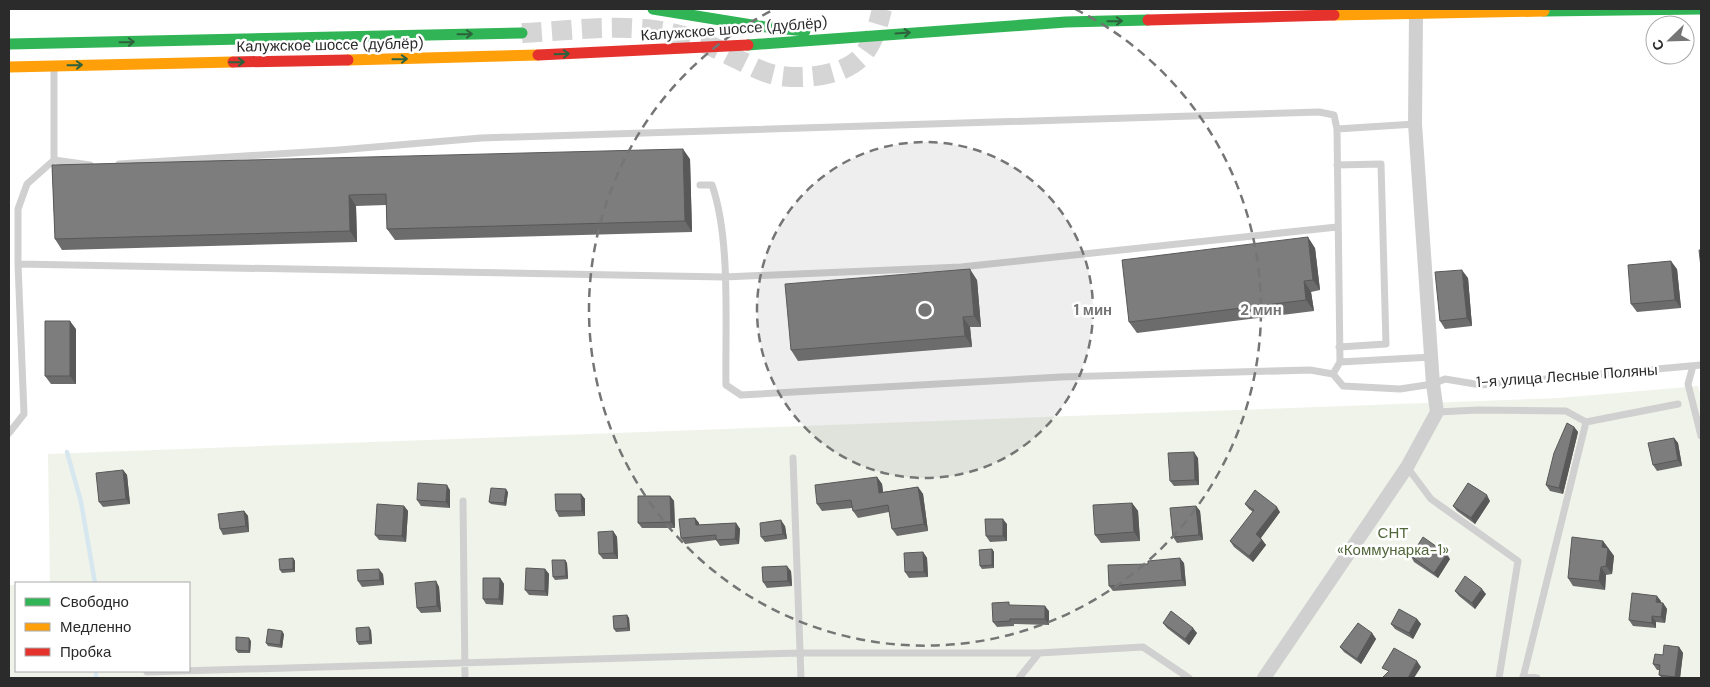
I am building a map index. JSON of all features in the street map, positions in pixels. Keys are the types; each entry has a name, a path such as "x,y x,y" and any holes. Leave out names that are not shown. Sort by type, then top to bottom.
{"main road":[{"path":"653,9 758,26 854,36"},
{"name":"Калужское шоссе (дублёр)","path":"9,67 510,56 702,48 1066,22 1552,10 1701,9"},
{"path":"9,44 522,33"}],"street":[{"path":"1264,678 1407,468 1437,412 1433,384 1415,124 1416,13"}],"lane":[{"path":"54,66 54,160"},
{"path":"110,164 339,150 481,138 1319,112 1334,115 1337,129 1340,362 1333,374 1310,370 1071,376 740,395 726,385 724,277 720,208 712,185 700,186"},
{"path":"1337,129 1415,124"},
{"path":"9,433 24,414 18,264 18,209 27,184 54,160 100,165"},
{"path":"1337,165 1381,164 1386,344 1339,347"},
{"path":"18,264 724,277 961,267 1337,227"},
{"path":"1340,362 1432,357"},
{"path":"1697,365 1688,384 1701,436"},
{"name":"1-я улица Лесные Поляны","path":"1333,374 1343,386 1400,389 1433,384 1445,379 1481,385 1697,365"},
{"path":"1437,412 1478,410 1566,411 1586,422 1678,404"},
{"path":"1537,678 1523,677 1586,422"},
{"path":"793,458 801,678"},
{"path":"1407,468 1431,499 1518,561 1499,678"},
{"path":"463,501 465,678"},
{"path":"190,671 800,653 1039,653 1143,647 1189,678"},
{"path":"1019,678 1039,653"}],"green space":[{"name":"СНТ «Коммунарка-1»","path":"1698,386 1701,399 1701,678 9,678 9,585 15,585 15,672 190,672 190,582 50,582 48,454 1559,398"}],"building":[{"path":"683,149 685,221 387,229 386,194 349,195 350,231 55,239 52,165"},
{"path":"1308,237 1313,280 1304,281 1306,300 1129,322 1122,260"},
{"path":"1699,250 1701,250 1701,267"},
{"path":"1671,261 1675,300 1631,304 1628,265"},
{"path":"970,269 974,316 963,317 965,336 791,350 785,284"},
{"path":"1462,270 1467,318 1440,321 1435,272"},
{"path":"45,321 70,321 70,376 45,376"},
{"path":"1567,423 1574,427 1559,488 1546,485 1554,453"},
{"path":"1674,438 1678,460 1653,465 1648,443"},
{"path":"1194,452 1195,480 1170,481 1168,453"},
{"path":"123,470 126,499 99,502 96,473"},
{"path":"877,477 879,493 918,487 924,524 892,529 888,505 853,511 851,500 817,504 815,485"},
{"path":"418,483 447,485 446,502 417,500"},
{"path":"1468,483 1487,495 1471,518 1453,506"},
{"path":"491,488 506,489 504,503 489,502"},
{"path":"1255,490 1277,507 1256,534 1262,540 1249,556 1230,541 1254,510 1245,504"},
{"path":"555,494 581,494 582,511 556,511"},
{"path":"638,496 670,496 671,522 638,523"},
{"path":"1132,503 1134,532 1095,535 1093,505"},
{"path":"377,504 404,506 402,536 375,535"},
{"path":"1196,506 1199,535 1173,537 1170,508"},
{"path":"244,511 246,526 220,529 218,514"},
{"path":"695,518 696,525 736,523 735,539 716,540 716,535 681,538 679,519"},
{"path":"985,519 1003,519 1003,536 986,536"},
{"path":"781,520 783,534 761,537 760,523"},
{"path":"613,531 614,553 599,554 598,532"},
{"path":"1423,537 1447,554 1434,573 1411,556"},
{"path":"1572,537 1603,541 1602,547 1608,548 1606,566 1601,567 1599,581 1568,578"},
{"path":"992,549 992,565 980,566 979,550"},
{"path":"923,552 924,572 905,572 904,553"},
{"path":"293,558 293,569 280,570 279,559"},
{"path":"1180,558 1182,580 1109,586 1108,565 1148,564 1148,561"},
{"path":"552,560 565,560 566,576 553,577"},
{"path":"787,566 788,581 763,582 762,567"},
{"path":"526,568 545,569 545,591 525,590"},
{"path":"379,569 380,580 358,581 357,570"},
{"path":"1465,576 1482,589 1472,603 1455,591"},
{"path":"483,578 500,578 499,599 483,599"},
{"path":"436,581 437,606 417,608 415,583"},
{"path":"1632,593 1657,596 1656,602 1663,603 1661,617 1652,616 1652,623 1629,620"},
{"path":"1009,602 1009,605 1045,606 1045,619 1010,619 1010,621 993,622 992,603"},
{"path":"1399,609 1417,619 1409,633 1391,624"},
{"path":"1171,611 1193,628 1185,639 1163,623"},
{"path":"627,615 628,628 614,629 613,616"},
{"path":"1358,623 1372,633 1357,659 1340,647"},
{"path":"369,627 370,641 357,642 356,628"},
{"path":"268,629 282,631 280,645 266,643"},
{"path":"236,637 249,638 249,651 236,650"},
{"path":"1664,645 1679,647 1675,677 1659,675 1660,665 1653,664 1655,654 1663,655"},
{"path":"1394,648 1417,661 1408,678 1382,678 1389,671 1382,668"}],"waterway":[{"path":"67,452 81,502 95,582"},
{"path":"96,672 96,678"}],"tunnel":[{"path":"522,33 594,28 648,29 683,36 701,42 770,74 809,77 843,69 861,57 872,41 882,9"}],"traffic: fast":[{"path":"653,9 758,26 805,31"},
{"path":"1544,11 1701,9"},
{"path":"748,45 1066,22 1148,20"},
{"path":"9,44 522,33"}],"traffic: slow":[{"path":"1334,15 1544,11"},
{"path":"348,60 538,55"},
{"path":"9,67 233,62"}],"traffic: jam":[{"path":"1148,20 1334,15"},
{"path":"538,55 748,45"},
{"path":"233,62 348,60"}]}
